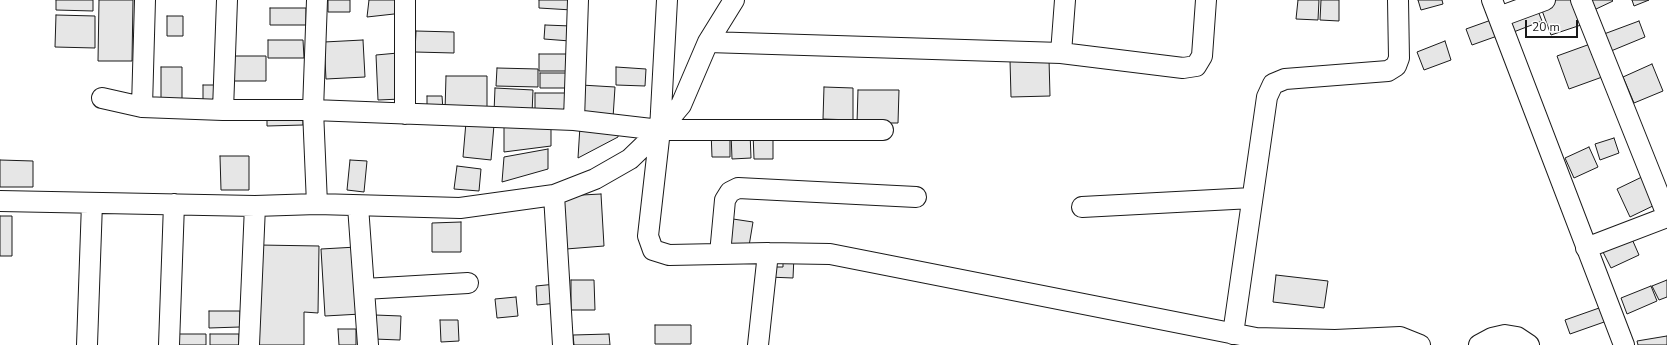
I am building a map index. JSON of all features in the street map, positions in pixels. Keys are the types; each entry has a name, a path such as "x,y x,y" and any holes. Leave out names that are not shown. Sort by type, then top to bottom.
{"street":[{"path":"142,107 145,0"},
{"path":"223,110 227,0"},
{"path":"317,0 313,110 318,204"},
{"path":"405,0 405,114"},
{"path":"574,120 578,0"},
{"path":"667,0 660,130 648,236 653,250 669,255 768,253 830,254 1233,334 1256,341 1335,343 1400,337 1420,345"},
{"path":"0,201 255,206 318,204 460,208 554,195 595,179 630,158 660,130 681,105 708,42 734,0"},
{"path":"1061,53 1065,0"},
{"path":"708,42 1061,53 1183,68 1196,66 1202,56 1206,0"},
{"path":"1233,334 1267,97 1272,84 1285,79 1388,71 1396,66 1399,58 1398,0"},
{"path":"1545,0 1496,9 1624,345"},
{"path":"1581,0 1667,216 1586,248"},
{"path":"102,98 142,107 223,110 313,110 574,120 660,130 883,130"},
{"path":"720,254 725,200 730,192 738,188 916,197"},
{"path":"554,195 563,345"},
{"path":"1082,207 1252,198"},
{"path":"87,345 92,203"},
{"path":"169,345 174,204"},
{"path":"249,345 255,206"},
{"path":"358,206 368,345"},
{"path":"758,345 768,253"},
{"path":"364,289 468,283"},
{"path":"1479,345 1492,338 1504,335 1517,337 1529,345"}],"building":[{"path":"56,0 93,0 93,11 56,10"},
{"path":"99,0 133,0 132,61 98,61"},
{"path":"328,0 350,0 350,12 328,12"},
{"path":"369,0 403,0 403,13 367,17"},
{"path":"539,0 572,0 572,10 539,8"},
{"path":"1298,0 1319,0 1318,20 1296,19"},
{"path":"1321,0 1339,0 1339,21 1320,20"},
{"path":"1418,0 1442,0 1443,4 1421,10"},
{"path":"1553,0 1576,0 1584,24 1551,35 1540,5"},
{"path":"1589,0 1612,0 1613,1 1594,10"},
{"path":"1632,0 1649,0 1634,6"},
{"path":"1536,6 1542,21 1511,33 1505,18"},
{"path":"270,8 306,8 306,25 270,25"},
{"path":"56,15 95,16 95,48 55,47"},
{"path":"167,16 183,16 183,36 167,36"},
{"path":"1494,19 1500,35 1472,45 1466,29"},
{"path":"1639,21 1645,37 1611,51 1604,34"},
{"path":"545,25 571,26 570,41 544,39"},
{"path":"416,31 454,32 454,53 415,52"},
{"path":"268,40 303,40 304,58 268,58"},
{"path":"363,40 365,77 326,79 324,42"},
{"path":"1445,41 1451,60 1424,70 1417,52"},
{"path":"1593,43 1605,76 1569,89 1557,56"},
{"path":"398,53 401,99 378,100 376,55"},
{"path":"539,54 571,54 571,71 539,71"},
{"path":"226,56 266,56 266,81 226,81"},
{"path":"1049,59 1050,96 1011,97 1010,60"},
{"path":"1652,64 1663,91 1634,103 1623,77"},
{"path":"161,67 182,67 182,102 161,102"},
{"path":"616,67 646,69 645,86 616,85"},
{"path":"497,68 538,69 538,87 496,86"},
{"path":"540,73 571,73 572,88 540,88"},
{"path":"446,76 487,76 487,112 445,111"},
{"path":"203,85 218,85 218,105 203,105"},
{"path":"581,85 615,87 613,118 579,116"},
{"path":"824,87 853,88 853,120 823,119"},
{"path":"495,88 533,90 532,114 494,112"},
{"path":"858,90 899,90 898,123 857,123"},
{"path":"535,93 567,93 567,117 535,117"},
{"path":"427,96 442,96 443,110 427,110"},
{"path":"267,110 303,110 303,125 267,126"},
{"path":"466,122 494,125 491,160 463,157"},
{"path":"504,125 551,125 551,146 504,152"},
{"path":"580,126 619,128 618,137 578,158"},
{"path":"711,131 730,131 730,157 712,157"},
{"path":"750,132 751,158 732,159 731,133"},
{"path":"753,133 773,133 773,159 754,159"},
{"path":"1614,138 1619,153 1600,160 1595,144"},
{"path":"1589,147 1598,167 1574,178 1565,158"},
{"path":"548,149 548,169 502,182 504,157"},
{"path":"220,156 249,156 249,190 221,190"},
{"path":"0,160 33,161 33,187 0,187"},
{"path":"350,160 367,161 364,192 347,190"},
{"path":"457,166 481,169 479,191 454,189"},
{"path":"1646,175 1659,203 1630,217 1617,189"},
{"path":"601,194 604,246 566,249 563,196"},
{"path":"0,216 12,216 12,256 0,256"},
{"path":"733,219 753,222 749,246 729,243"},
{"path":"461,222 461,252 432,252 432,223"},
{"path":"1632,239 1639,255 1611,268 1603,252"},
{"path":"259,245 319,246 318,313 304,312 304,345 258,345"},
{"path":"357,247 361,314 325,316 321,249"},
{"path":"783,256 794,256 793,278 768,277 768,267 783,267"},
{"path":"1276,275 1328,281 1324,308 1273,302"},
{"path":"571,280 594,280 595,310 571,310"},
{"path":"1667,280 1667,297 1659,300 1652,286"},
{"path":"556,284 557,303 537,305 536,286"},
{"path":"1651,286 1657,301 1627,314 1621,298"},
{"path":"516,297 518,316 497,318 495,299"},
{"path":"1602,307 1607,321 1570,334 1565,320"},
{"path":"209,311 240,311 240,327 209,328"},
{"path":"375,315 401,316 400,340 374,339"},
{"path":"440,320 458,320 459,341 441,342"},
{"path":"655,325 691,325 691,344 655,344"},
{"path":"338,329 356,329 356,345 339,345"},
{"path":"172,334 206,334 206,345 172,345"},
{"path":"210,334 239,334 239,345 210,345"},
{"path":"609,334 610,345 574,345 573,335"},
{"path":"1667,336 1667,345 1638,345 1637,341"}]}
